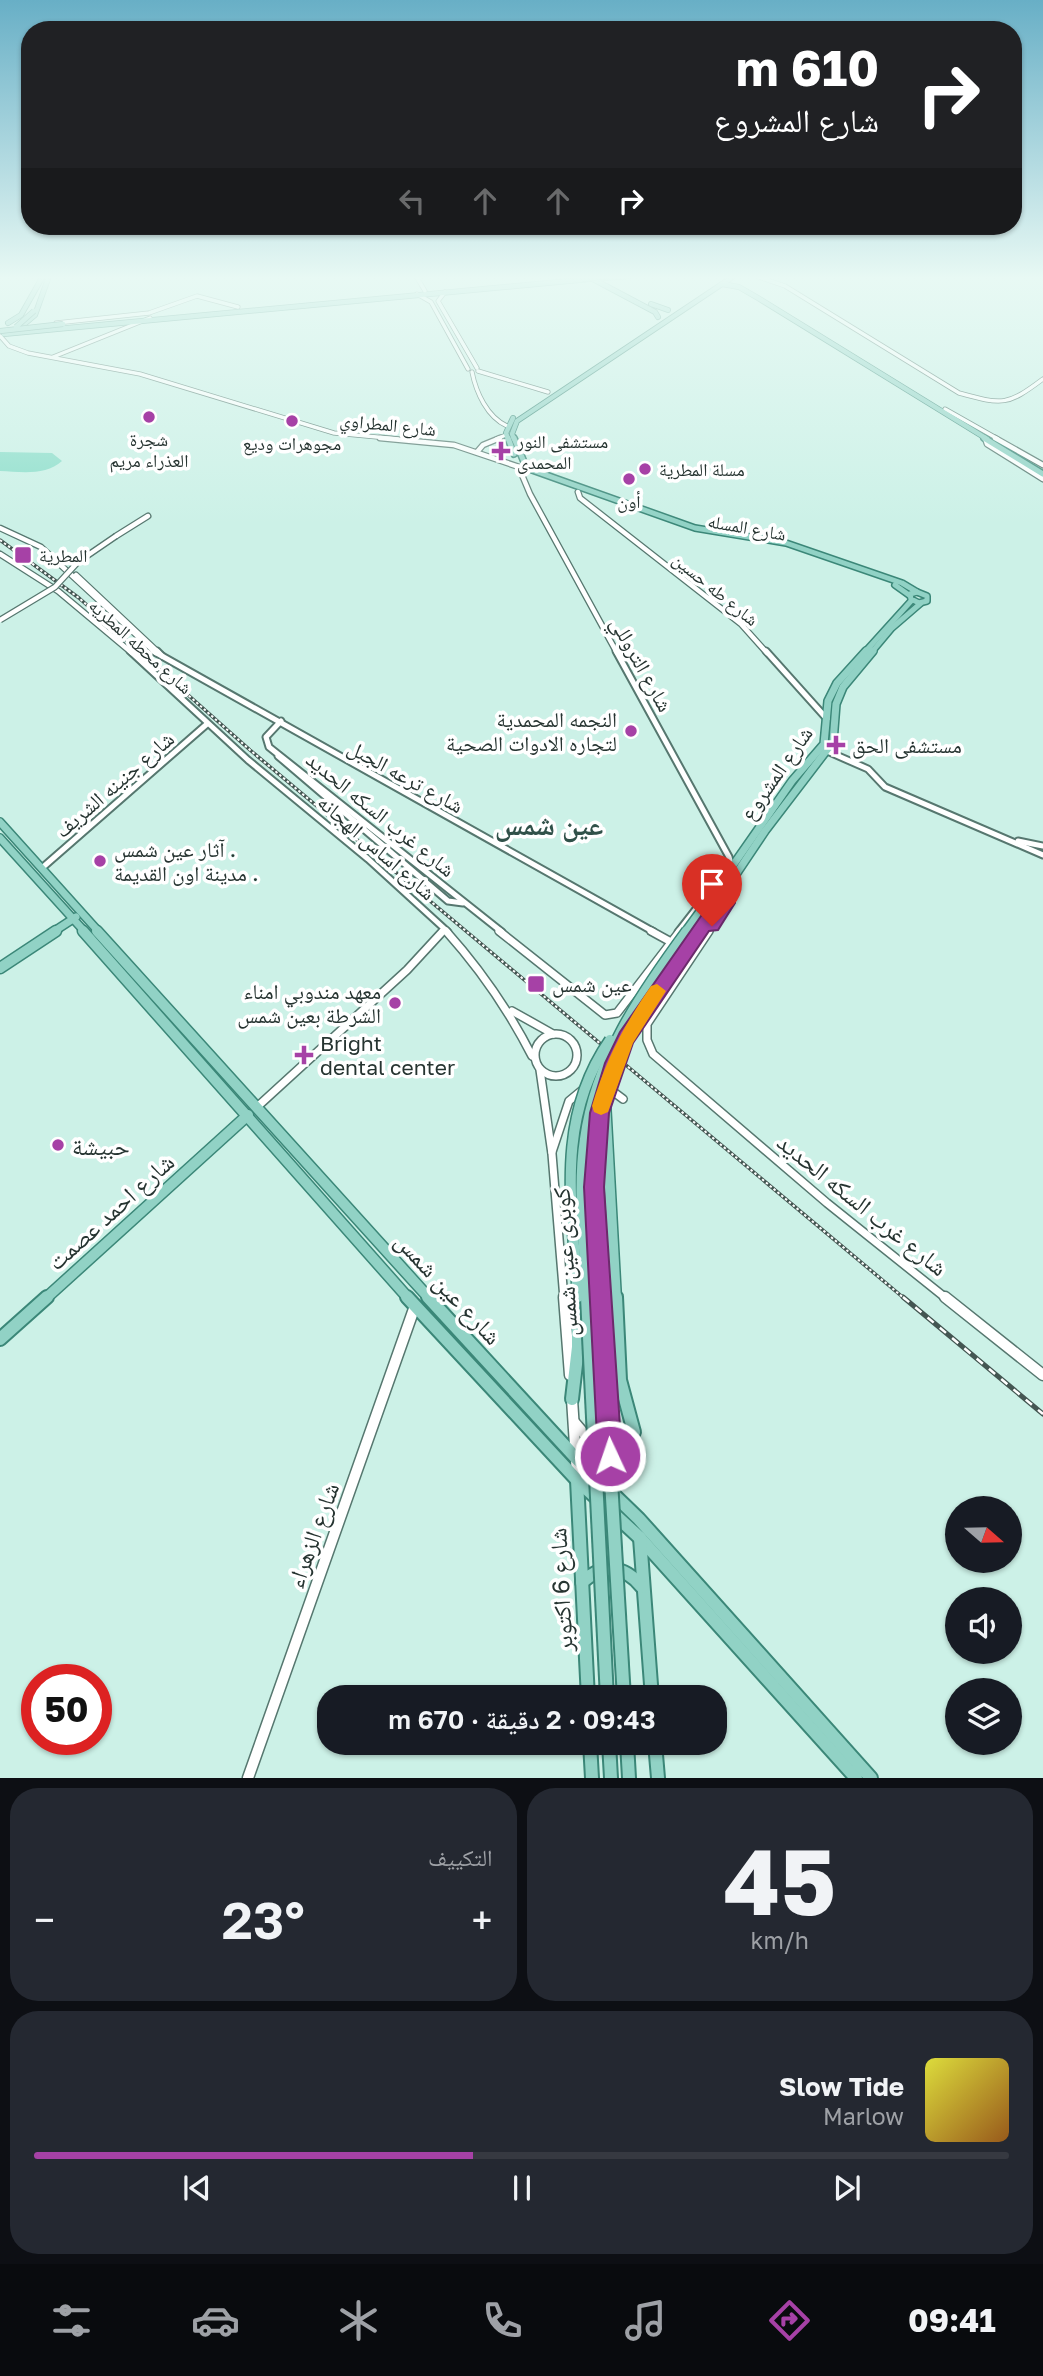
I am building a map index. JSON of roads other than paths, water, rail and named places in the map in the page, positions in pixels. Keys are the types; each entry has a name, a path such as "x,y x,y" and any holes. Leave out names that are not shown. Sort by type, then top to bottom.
{"main road":[{"path":"525,469 518,462 506,435 507,426 519,413 600,359"},
{"name":"شارع المسله","path":"607,359 536,405 515,423 512,434 526,466 592,494 695,528 735,537"},
{"path":"860,359 1043,472"},
{"path":"861,359 1043,472"},
{"name":"شارع المسله","path":"525,469 578,492 692,531 806,549 902,583 917,592"},
{"name":"شارع المسله","path":"745,538 803,552 893,583 921,603"},
{"path":"911,598 917,592 928,598 921,603"},
{"name":"شارع المشروع","path":"732,865 793,781 824,744 828,701 837,683 911,598"},
{"name":"شارع المشروع","path":"727,891 765,831 836,737 836,704 843,687 892,628 921,603"},
{"name":"شارع عين شمس","path":"0,822 42,868 77,916"},
{"name":"شارع عين شمس","path":"0,838 77,916 252,1111 576,1458 648,1528 872,1777"},
{"name":"كوبرى عين شمس","path":"606,1685 582,1160 593,1088 616,1033 732,865"},
{"name":"كوبرى عين شمس","path":"623,1685 594,1187 596,1137 605,1091 626,1038 727,891"},
{"path":"0,968 77,916"},
{"path":"572,1399 578,1347 572,1159 576,1108 589,1070 616,1033"},
{"path":"605,1091 620,1380 634,1438"},
{"name":"شارع عين شمس","path":"252,1111 415,1306 577,1480 640,1538 856,1777"},
{"name":"شارع احمد عصمت","path":"0,1339 252,1111"},
{"name":"شارع 6 اكتوبر","path":"577,1480 587,1685"},
{"path":"640,1538 651,1685"},
{"path":"582,1582 602,1567 613,1566 636,1578 644,1590"},
{"path":"591,1755 592,1777"},
{"path":"610,1755 611,1777"},
{"path":"628,1755 629,1777"},
{"path":"656,1755 658,1777"}],"street":[{"name":"شارع المطراوي","path":"57,359 140,373 296,419 334,433 454,445 477,452"},
{"path":"463,359 498,423 507,426"},
{"path":"472,359 478,370"},
{"path":"905,359 960,393 1002,401 1017,400 1043,377"},
{"path":"470,371 478,370 548,392"},
{"path":"506,435 483,445 477,452 525,469 522,473 524,479 536,474"},
{"name":"شارع التروللي","path":"524,479 732,865"},
{"name":"شارع طه حسين","path":"578,492 580,499 741,624 827,719"},
{"path":"0,620 55,587 78,562 148,516"},
{"name":"شارع ترعه الجبل","path":"0,526 38,544 129,631 163,658 281,721 298,734 671,942"},
{"name":"شارع محطه المطريه","path":"0,554 56,590 207,724"},
{"name":"شارع غرب السكه الحديد","path":"281,721 265,740 285,765 448,901 463,903 605,1015"},
{"name":"شارع جنينه الشريف","path":"42,868 207,724"},
{"name":"شارع اساس الهجانه","path":"207,724 444,930 510,1010 532,1056"},
{"path":"827,751 868,769 885,787 1043,855"},
{"path":"1010,840 1043,846"},
{"name":"شارع المشروع","path":"605,1015 617,1013 732,865"},
{"name":"شارع المشروع","path":"660,1062 647,1044 647,1024 727,903 727,891"},
{"name":"شارع احمد عصمت","path":"252,1111 427,952 444,930"},
{"name":"شارع اساس الهجانه","path":"510,1010 553,1034"},
{"path":"540,1070 553,1076 563,1075 577,1063 579,1050 574,1042 567,1036 553,1034 536,1042 532,1056 540,1070 552,1154 577,1480"},
{"name":"شارع غرب السكه الحديد","path":"660,1062 827,1203 1043,1375"},
{"path":"552,1154 566,1105 575,1093 584,1088 599,1086 610,1089 623,1098"},
{"name":"شارع الزهراء","path":"248,1777 415,1306"},
{"path":"573,1421 593,1444 607,1450 621,1449 634,1438"}],"railway":[{"path":"0,540 79,598 250,750 905,1299"},
{"path":"903,1297 1043,1414"}],"place":[{"name":"شجرة العذراء مريم","path":"149,417"},
{"name":"مجوهرات وديع","path":"292,421"},
{"name":"مستشفى النور المحمدى","path":"501,451"},
{"name":"مسلة المطرية","path":"645,469"},
{"name":"أون","path":"629,479"},
{"name":"المطرية","path":"23,555"},
{"name":"النجمه المحمدية لتجاره الادوات الصحية","path":"631,731"},
{"name":"مستشفى الحق","path":"836,745"},
{"name":"آثار عين شمس . مدينة اون القديمة .","path":"100,861"},
{"name":"عين شمس","path":"536,984"},
{"name":"معهد مندوبي امناء الشرطة بعين شمس","path":"395,1003"},
{"name":"Bright dental center","path":"304,1055"},
{"name":"حبيشة","path":"58,1145"}],"district":[{"name":"عين شمس","path":"549,824"}]}
